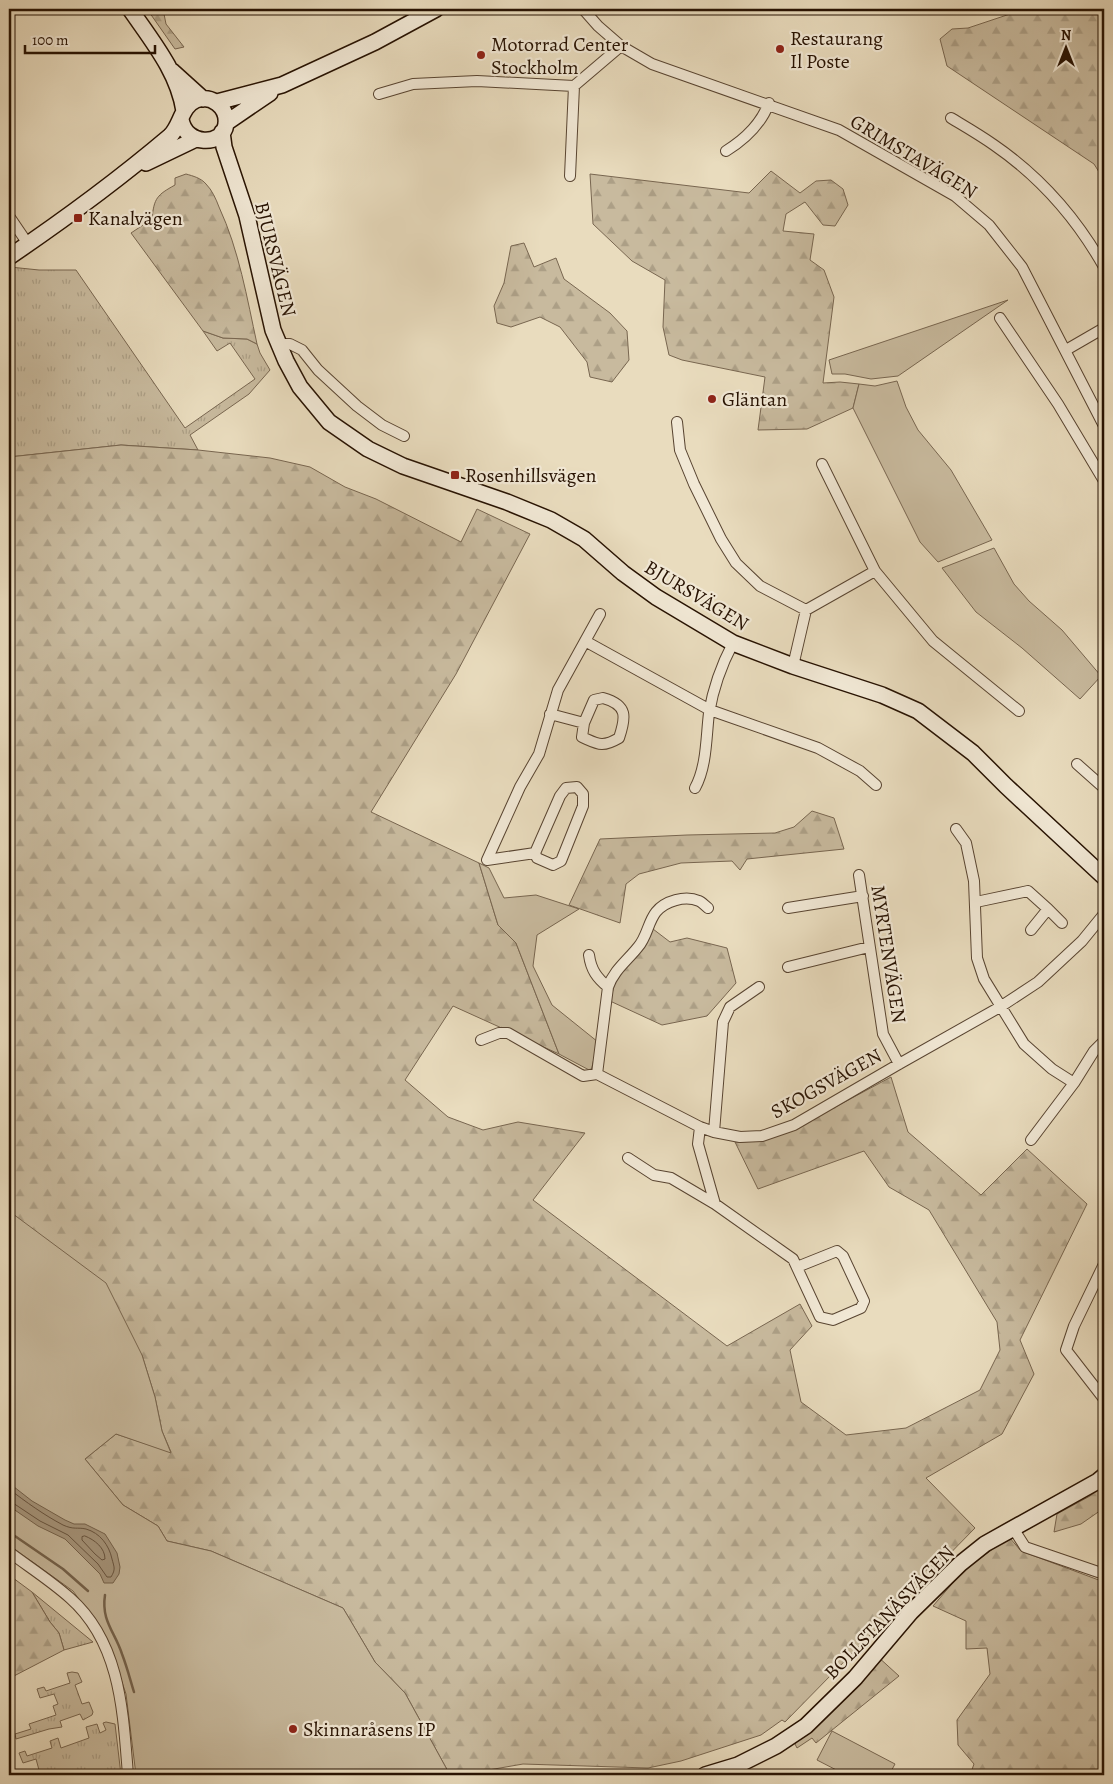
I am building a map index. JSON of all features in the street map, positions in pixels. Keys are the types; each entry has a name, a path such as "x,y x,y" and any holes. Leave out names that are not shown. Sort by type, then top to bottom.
{"street":[{"path":"130,9 171,70 182,101 182,126 186,132 201,140"},
{"path":"126,173 201,140 212,140 224,128 282,85 375,42 436,9"},
{"name":"GRIMSTAVÄGEN","path":"583,9 620,46 652,64 839,130 955,196 989,225 1022,267 1104,426"},
{"path":"379,94 413,84 477,81 574,86 620,46"},
{"path":"171,70 223,110 224,128"},
{"path":"9,257 126,173 176,130 189,105 195,100 210,100 282,85"},
{"path":"570,176 574,86"},
{"path":"726,151 741,142 764,116 769,104"},
{"path":"951,118 995,145 1039,182 1083,232 1104,266"},
{"name":"BJURSVÄGEN","path":"224,128 224,147 247,216 273,330 300,387 329,422 368,449 403,466 507,502 551,520 584,540 623,573 656,597 733,643 793,666 882,696 918,711 974,753 1006,786 1104,876"},
{"name":"BJURSVÄGEN","path":"201,140 215,150 235,184"},
{"path":"9,216 28,244"},
{"path":"1000,318 1058,404 1104,481"},
{"path":"1066,350 1104,328"},
{"name":"BJURSVÄGEN","path":"278,344 290,344 302,350 318,370 357,406 382,426 404,436"},
{"path":"677,422 680,450 698,492 736,563 760,586 806,610"},
{"path":"822,464 875,571 933,641 1018,711"},
{"path":"793,666 806,610 875,571"},
{"path":"535,853 487,860 520,786 539,754 558,690 600,614"},
{"path":"585,641 710,710 818,748 860,771 876,785"},
{"path":"695,788 701,777 710,710 716,684 733,643"},
{"path":"603,698 613,701 622,709 624,720 619,738 608,744 599,745 582,737 584,723 594,700 603,698"},
{"path":"550,714 584,723"},
{"path":"1077,764 1104,788"},
{"path":"577,787 583,794 583,806 561,861 552,865 537,858 535,853 560,796 566,788 577,787"},
{"path":"956,829 966,843 974,881 977,958 984,980 1024,1044 1052,1069 1074,1083"},
{"name":"MYRTENVÄGEN","path":"859,876 883,1034 899,1064"},
{"path":"976,902 1028,891 1062,923"},
{"path":"788,908 863,896"},
{"path":"596,1074 608,987 612,976 639,946 655,912 669,902 683,899 698,901 708,908"},
{"path":"1031,930 1048,909"},
{"name":"SKOGSVÄGEN","path":"481,1040 499,1033 508,1034 583,1076 596,1074 700,1127 740,1138 762,1136 794,1125 1000,1007 1038,982 1082,941 1104,914"},
{"path":"788,967 870,947"},
{"path":"590,955 590,965 597,977 608,987"},
{"path":"714,1132 723,1022 730,1007 759,987"},
{"path":"1031,1140 1074,1083 1094,1051 1104,1041"},
{"path":"700,1127 698,1144 715,1204"},
{"path":"628,1158 654,1175 671,1178 715,1204 793,1259 820,1317 833,1320 860,1308 864,1302 843,1256 837,1251 797,1267"},
{"path":"1104,1264 1074,1326 1066,1350 1104,1399"},
{"name":"BOLLSTANÄSVÄGEN","path":"705,1775 738,1765 776,1746 806,1726 855,1678 911,1612 960,1564 985,1544 1104,1476"},
{"path":"1013,1528 1025,1547 1104,1574"},
{"path":"9,1552 72,1599 87,1617 101,1639 115,1673 120,1694 128,1775"}],"green space":[{"path":"147,9 163,9 166,24 184,47 175,49"},
{"path":"1025,9 1104,9 1104,180 1094,164 947,66 940,39 952,29 968,28"},
{"path":"771,171 800,193 816,181 831,180 843,189 848,205 835,226 823,225 805,202 786,214 783,231 814,234 810,260 824,270 834,297 823,383 859,384 853,408 807,429 758,430 765,377 682,360 669,355 663,327 665,280 632,261 593,224 590,174 749,193"},
{"path":"186,174 194,176 208,186 226,223 242,274 257,344 247,339 223,338 203,331 131,233 152,219 155,202 160,195 175,185 175,178"},
{"path":"524,243 534,267 556,258 564,279 610,313 627,331 629,360 612,382 590,377 587,362 560,327 540,317 511,327 497,323 494,306 504,283 511,246"},
{"path":"10,267 39,270 76,270 185,428 255,379 230,343 217,351 203,331 223,338 247,339 257,344 270,370 249,394 190,435 198,450 121,445 9,457"},
{"path":"1008,300 898,376 871,379 845,374 832,374 829,360"},
{"path":"897,381 906,407 918,430 951,470 992,540 938,562 920,542 853,408 859,384 875,386"},
{"path":"121,445 198,450 270,458 310,467 345,487 376,499 461,542 477,509 530,534 456,674 371,812 479,863 498,925 516,943 559,1054 453,1006 405,1080 448,1117 483,1130 518,1122 585,1133 533,1200 727,1346 800,1304 812,1326 790,1350 801,1402 846,1435 906,1428 980,1390 1000,1350 997,1322 929,1210 889,1187 864,1151 758,1189 735,1142 762,1141 798,1127 891,1077 908,1132 981,1195 1027,1149 1087,1204 1020,1340 1034,1374 1002,1434 926,1478 975,1528 785,1722 782,1720 761,1735 681,1761 648,1768 523,1764 450,1775 405,1693 375,1662 343,1608 211,1551 167,1541 158,1526 123,1505 85,1459 116,1434 171,1452 162,1431 155,1397 142,1355 9,1211 9,457"},
{"path":"994,548 1014,584 1029,601 1062,630 1101,676 1080,699 1022,648 976,612 942,568"},
{"path":"812,811 834,818 844,849 747,859 740,870 732,861 681,863 639,874 626,884 620,923 569,905 600,839 775,833 794,827"},
{"path":"479,863 489,868 504,898 536,895 579,909 537,935 533,966 552,1005 598,1042 591,1071 559,1054 516,943 498,925"},
{"path":"653,929 670,942 687,938 727,948 736,983 707,1016 662,1025 610,1001 617,975"},
{"path":"9,1211 106,1283 142,1355 155,1397 162,1431 171,1453 116,1434 85,1459 123,1505 158,1526 167,1541 211,1551 343,1608 375,1662 405,1693 450,1775 136,1775 126,1694 109,1644 73,1591 9,1545"},
{"path":"1104,1485 1104,1508 1081,1524 1054,1532 1057,1514 1090,1496"},
{"path":"1009,1537 1021,1551 1104,1582 1104,1763 1093,1775 970,1775 974,1764 958,1745 957,1720 990,1674 987,1648 966,1649 966,1621 933,1606 963,1571"},
{"path":"9,1575 32,1592 59,1633 64,1650 12,1677 9,1681"},
{"path":"32,1592 93,1642 64,1650 59,1633"},
{"path":"876,1655 899,1676 816,1743 812,1738 797,1748 795,1744 806,1728"},
{"path":"67,1673 78,1673 82,1682 75,1685 82,1704 89,1702 93,1712 92,1715 83,1720 80,1714 60,1721 62,1727 16,1739 15,1734 31,1729 29,1724 56,1715 53,1706 58,1704 54,1694 40,1698 37,1689 44,1687 46,1691 70,1683"},
{"path":"103,1723 115,1724 121,1775 35,1775 34,1772 39,1770 36,1759 23,1763 19,1753 25,1751 27,1756 52,1748 50,1741 58,1738 61,1748 89,1738 86,1727 97,1724 100,1733 106,1730"},
{"path":"832,1731 895,1764 889,1775 846,1775 817,1760"}],"water":[{"path":"9,1483 32,1501 65,1520 74,1524 85,1524 105,1534 117,1553 120,1567 119,1574 113,1583 104,1583 100,1574 65,1539 38,1526 9,1506"}],"waterway":[{"path":"9,1532 63,1569 88,1591"},
{"path":"105,1595 105,1612 109,1626 119,1646 134,1692"}],"place":[{"name":"Restaurang Il Poste","path":"780,49"},
{"name":"Motorrad Center Stockholm","path":"481,55"},
{"name":"Kanalvägen","path":"78,218"},
{"name":"Gläntan","path":"712,399"},
{"name":"Rosenhillsvägen","path":"455,475"},
{"name":"Skinnaråsens IP","path":"293,1729"}]}
